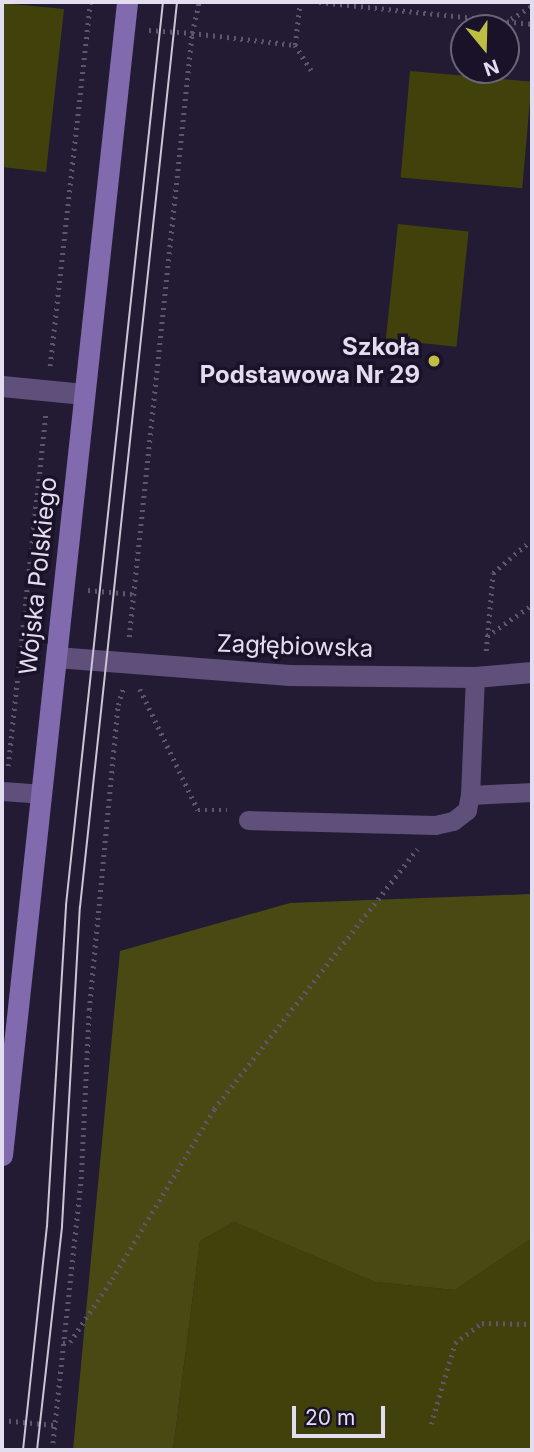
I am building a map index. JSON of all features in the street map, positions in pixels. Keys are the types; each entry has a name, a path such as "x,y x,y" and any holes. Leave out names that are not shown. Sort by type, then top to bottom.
{"main road":[{"name":"Wojska Polskiego","path":"2,1155 127,2"}],"street":[{"path":"2,386 84,394"},
{"name":"Zagłębiowska","path":"56,657 126,674 289,675 480,668 532,672"}],"lane":[{"path":"243,815 435,825 453,821 467,810 470,795 480,668"},
{"path":"2,791 41,794"},
{"path":"470,795 532,792"}],"path":[{"path":"52,1450 81,1179 90,996 118,705 126,674 192,33 199,2"},
{"path":"300,2 295,45 311,70"},
{"path":"318,2 378,5 457,14"},
{"path":"192,33 295,45"},
{"path":"480,668 493,573 528,543"},
{"path":"486,636 532,605"},
{"path":"126,674 138,685 198,810 243,815"},
{"path":"63,1343 70,1342 112,1279 214,1109 435,825"},
{"path":"431,1424 456,1343 482,1323 532,1324"},
{"path":"2,1420 54,1425"}],"shaded area":[{"path":"2,3 64,9 46,172 2,167"},
{"path":"410,71 450,74 450,84 532,82 522,188 401,178"},
{"path":"398,224 469,231 456,347 386,339"},
{"path":"532,894 532,1238 455,1290 375,1282 234,1222 200,1241 173,1450 73,1450 120,951 290,903"},
{"path":"234,1222 375,1282 455,1290 532,1238 532,1450 173,1450 200,1241"}],"tram line":[{"path":"23,1450 47,1226 66,905 163,2"},
{"path":"37,1450 62,1226 80,907 177,2"}],"place":[{"name":"Szkoła Podstawowa Nr 29","path":"434,361"}]}
